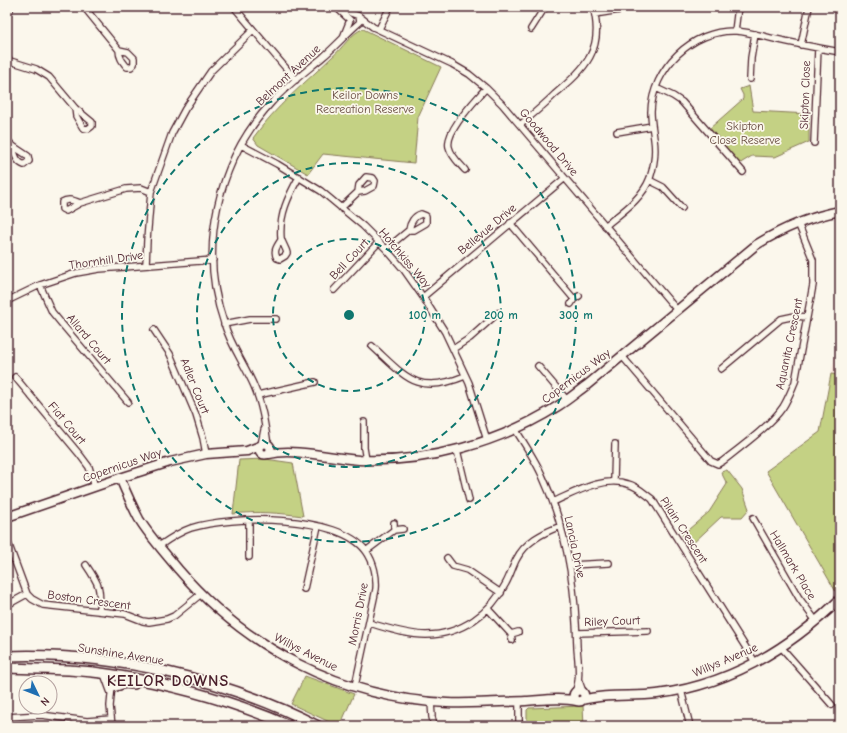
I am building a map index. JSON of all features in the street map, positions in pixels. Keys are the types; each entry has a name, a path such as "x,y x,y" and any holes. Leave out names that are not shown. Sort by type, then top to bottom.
{"main road":[{"name":"Sunshine Avenue","path":"11,656 60,657 122,664 196,680 254,698 318,726"},
{"path":"11,656 22,664 42,665 68,670"},
{"path":"60,657 77,662 106,666 111,668 109,674"},
{"name":"Sunshine Avenue","path":"7,668 68,670 109,674 172,686 228,702 290,726"},
{"path":"112,690 125,683 172,686"}],"street":[{"path":"7,16 11,7"},
{"path":"84,7 119,50"},
{"path":"234,7 296,80"},
{"path":"336,7 353,24 360,22 360,17 358,15 344,7"},
{"path":"379,29 390,7"},
{"path":"531,29 545,7"},
{"path":"520,125 585,67 592,52 596,38 595,14 593,7"},
{"path":"735,31 738,7"},
{"path":"801,45 809,7"},
{"path":"595,14 632,8"},
{"path":"350,20 354,14"},
{"name":"Goodwood Drive","path":"360,17 373,27"},
{"name":"Belmont Avenue","path":"343,37 350,20"},
{"name":"Belmont Avenue","path":"265,448 265,426 258,395 250,376 233,346 224,324 214,282 214,228 219,200 227,173 241,145 265,110 277,97 327,53 357,24"},
{"name":"Goodwood Drive","path":"357,24 379,29 461,69 486,88 520,125 677,310"},
{"path":"146,265 151,192 172,133 185,109 211,71 253,30"},
{"path":"605,226 637,198 649,180 655,150 651,107 656,88 668,64 686,48 714,34 735,31 840,52"},
{"path":"750,79 754,34"},
{"name":"Skipton Close","path":"814,144 818,48"},
{"path":"7,60 36,69 49,77 75,108"},
{"path":"465,170 452,155 449,146 449,139 455,127 486,88"},
{"path":"656,88 677,98 688,108 743,172"},
{"path":"617,132 652,126"},
{"path":"7,140 13,146"},
{"name":"Hotchkiss Way","path":"241,145 277,164 321,191 379,242 404,270 445,332 465,376 487,440"},
{"path":"281,240 282,216 287,198 299,177"},
{"name":"Bellevue Drive","path":"423,297 565,178"},
{"path":"649,180 663,187 682,208"},
{"path":"80,203 126,189 141,188 151,192"},
{"path":"341,208 358,192"},
{"name":"Copernicus Way","path":"7,517 170,462 206,454 265,448 287,452 366,460 414,457 457,450 487,440 515,429 550,411 567,400 756,245 798,223 819,215 840,211"},
{"path":"510,223 575,300"},
{"name":"Aquanita Crescent","path":"622,356 711,461 719,464 723,462 772,420 782,408 789,396 794,382 813,285 813,260 798,223"},
{"path":"386,249 409,230"},
{"name":"Bell Court","path":"334,290 379,242"},
{"name":"Thornhill Drive","path":"7,301 40,285 76,273 146,265 213,260"},
{"name":"Allard Court","path":"40,285 49,306 60,323 128,402"},
{"path":"453,349 470,338 498,313"},
{"path":"721,369 781,319 795,316 807,317"},
{"path":"224,324 250,318 276,319"},
{"name":"Adler Court","path":"154,330 170,354 203,438 206,454"},
{"path":"372,346 406,376 420,383 437,385 465,376"},
{"path":"538,366 567,400"},
{"name":"Fiat Court","path":"15,377 89,467 95,487"},
{"path":"258,395 315,382"},
{"path":"364,422 366,460"},
{"name":"Lancia Drive","path":"515,429 541,472 554,502 561,526 570,565 577,633 579,695"},
{"path":"554,502 600,483 614,480 615,444"},
{"path":"457,450 469,500"},
{"name":"Willys Avenue","path":"120,478 136,513 159,546 201,594 231,621 270,648 314,671 355,686 393,696 431,702 467,703 559,699 579,695 601,697 644,695 681,690 722,677 755,662 782,647 816,621 840,599"},
{"name":"Pilain Crescent","path":"614,480 629,484 652,499 755,662"},
{"name":"Hallmark Place","path":"753,518 798,598 816,621"},
{"path":"249,520 249,557"},
{"name":"Morris Drive","path":"159,546 179,533 196,527 249,520 281,521 318,526 342,533 350,538 366,551 373,565 377,581 355,686"},
{"path":"394,523 394,530"},
{"path":"304,589 318,526"},
{"path":"369,623 404,632 426,635 458,628 470,622 488,609 501,593 522,551 541,534 561,526"},
{"path":"366,551 394,530 402,529"},
{"path":"7,540 27,594 7,605"},
{"path":"447,558 452,568 467,570 501,593"},
{"path":"570,565 608,563"},
{"path":"86,565 98,583 98,610"},
{"name":"Boston Crescent","path":"27,594 32,599 43,605 125,614 143,621 156,621 174,616 201,594"},
{"path":"488,609 511,637 518,632"},
{"name":"Riley Court","path":"577,633 648,630"},
{"path":"782,647 832,705"},
{"path":"109,674 112,690 112,726"},
{"path":"109,674 112,690"},
{"path":"681,690 690,726"},
{"path":"519,701 519,726"},
{"path":"431,702 434,726"},
{"path":"7,717 41,715 87,721 111,719"}],"shaded area":[{"path":"840,330 840,375 831,374"}],"green space":[{"name":"Keilor Downs Recreation Reserve","path":"363,29 441,67 418,117 414,163 323,154 308,174 258,145 253,138 271,115 336,54 351,37"},
{"name":"Skipton Close Reserve","path":"749,86 753,111 809,114 809,142 775,157 752,156 739,164 709,129 743,99 740,89"},
{"path":"831,374 840,375 840,588 836,592 766,471 820,432"},
{"path":"265,459 293,463 303,516 268,513 233,514 239,460"},
{"path":"727,470 742,489 749,509 742,517 721,517 690,546 682,535 709,512 727,484 721,472"},
{"path":"305,676 354,694 340,726 291,704"},
{"path":"583,706 584,726 527,726 527,710 529,708"}],"district":[{"name":"KEILOR DOWNS","path":"168,681"}]}
